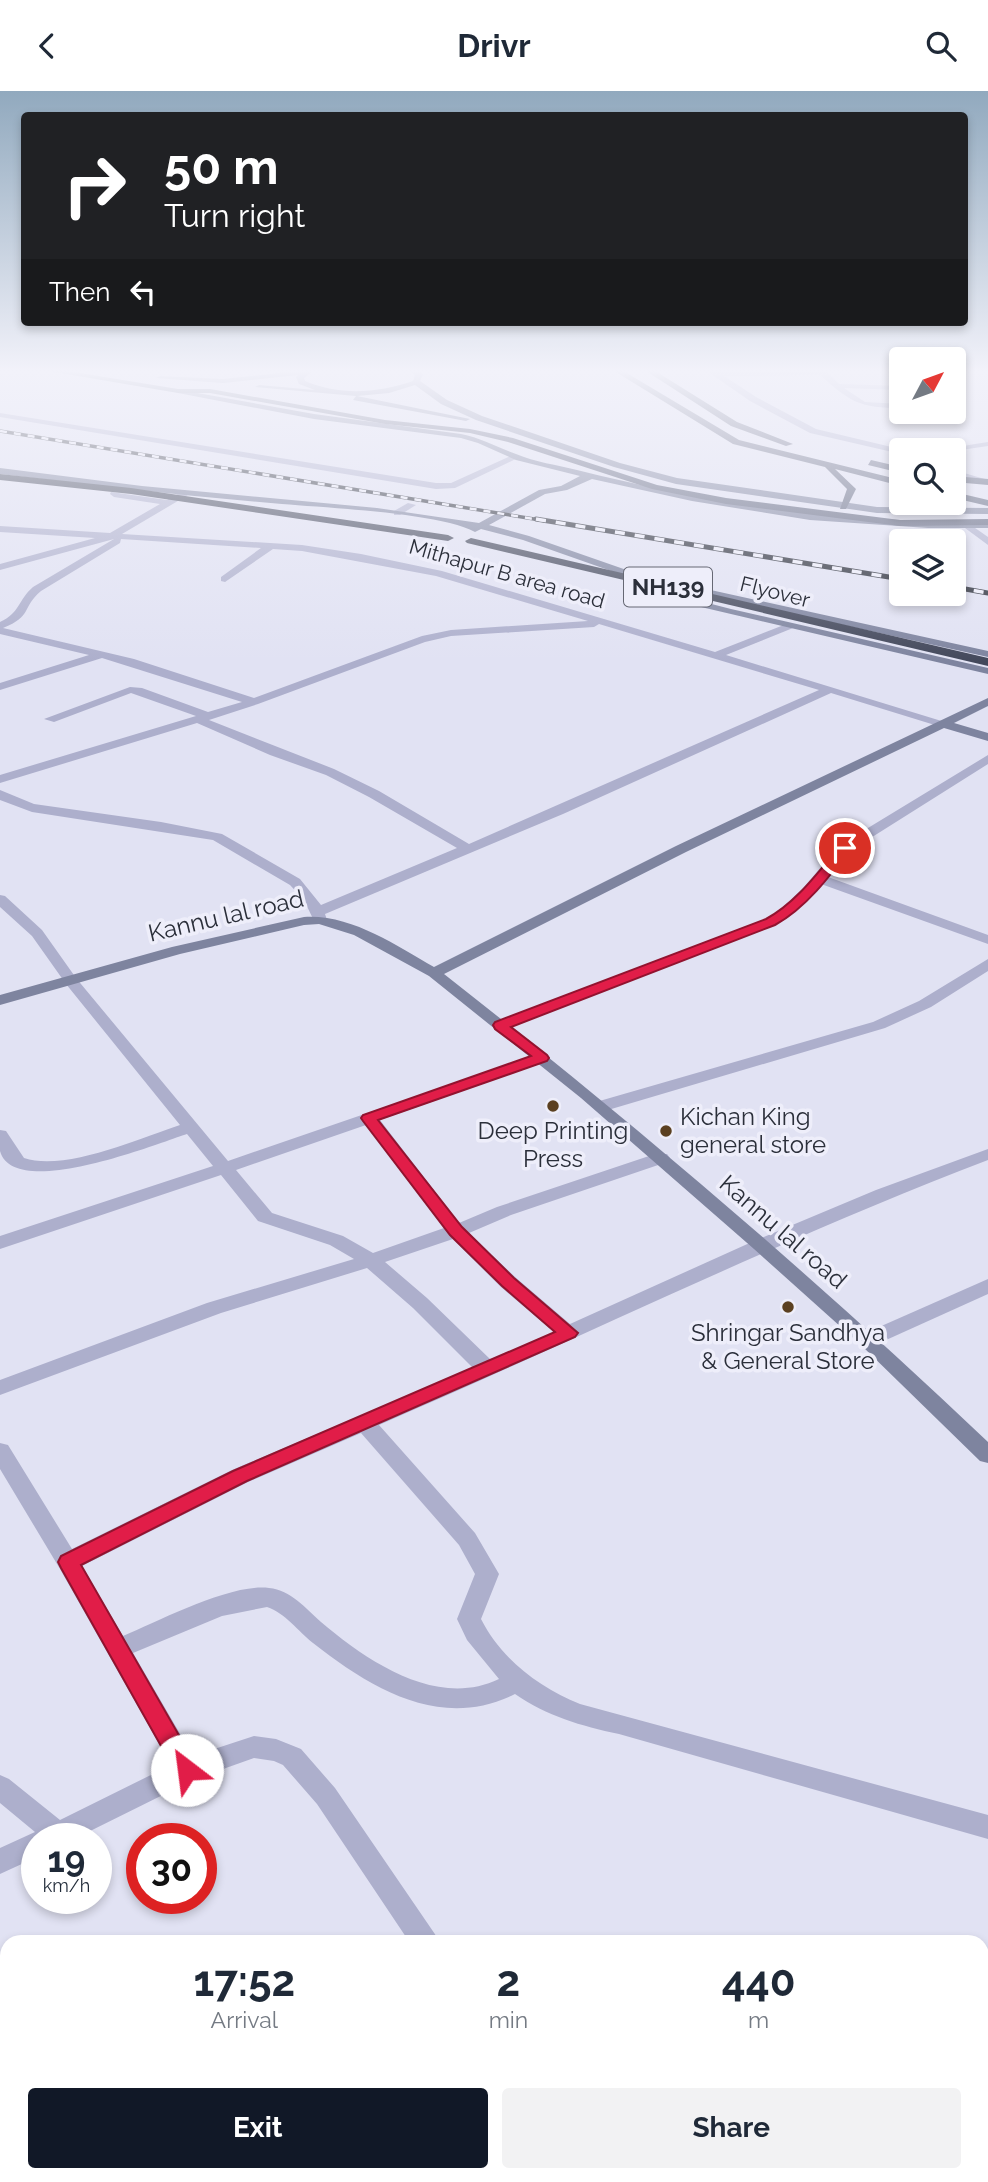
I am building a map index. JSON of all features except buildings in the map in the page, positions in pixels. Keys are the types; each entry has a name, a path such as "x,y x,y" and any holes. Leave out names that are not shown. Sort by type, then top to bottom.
{"highway":[{"name":"Flyover","path":"0,477 131,491 448,538 455,543 468,538 987,655"}],"main road":[{"path":"542,492 550,478 548,467"},
{"path":"554,467 648,490 757,510 862,523 968,526 988,524"},
{"path":"592,467 683,493 808,513 900,523 988,524"},
{"path":"615,467 636,474 734,496 888,516 988,514"},
{"path":"624,467 646,474 843,507 908,513 988,514"},
{"path":"826,467 852,489 843,507"},
{"path":"833,467 889,479"},
{"path":"0,471 185,493 288,500 486,527 531,538 635,576 987,655"},
{"path":"468,538 542,492 565,488 588,477 616,475"},
{"path":"966,480 987,482"},
{"path":"0,483 114,494 129,486"},
{"path":"757,510 774,496"},
{"path":"966,498 988,503"},
{"path":"635,576 688,601 988,671"},
{"path":"434,973 681,849 988,702"},
{"name":"Mithapur B area road","path":"943,723 988,737"},
{"name":"Kannu lal road","path":"0,1000 230,937 319,916 359,932 434,973 602,1107 868,1340 988,1455"}],"street":[{"path":"323,467 444,486"},
{"path":"428,495 495,467"},
{"path":"966,476 987,482"},
{"path":"0,628 18,618 29,596 37,589 185,493"},
{"path":"114,494 170,503"},
{"path":"397,513 411,505"},
{"path":"968,526 988,542"},
{"name":"Mithapur B area road","path":"0,529 271,546 361,557 438,573 943,723"},
{"path":"0,567 118,537"},
{"path":"225,579 271,546"},
{"path":"0,779 254,702 422,639 452,633 608,623"},
{"path":"717,655 789,626"},
{"path":"0,628 130,661 254,702"},
{"path":"0,687 100,655"},
{"path":"0,794 8,800 32,808 217,837 295,882 311,899 319,916 831,689"},
{"path":"50,719 130,690 138,690 203,717 274,752 330,772 374,794 468,849"},
{"path":"500,1025 771,922 784,914 845,848 988,759"},
{"path":"818,878 890,907 988,940"},
{"path":"0,899 37,933 71,981 265,1217 281,1226 323,1235 346,1245 369,1261 488,1370"},
{"path":"602,1107 879,1025 925,1004 988,964"},
{"path":"0,1243 542,1058"},
{"path":"369,1118 456,1231 516,1289 568,1333"},
{"path":"0,1135 16,1162 32,1168 86,1160 191,1127"},
{"path":"68,1562 207,1491 488,1370 761,1245 882,1194 988,1154"},
{"path":"0,1388 214,1308 369,1261 504,1211 661,1158"},
{"path":"868,1340 988,1286"},
{"path":"365,1423 467,1539 479,1557 487,1574 483,1590 472,1606 469,1619 476,1633 516,1682 544,1700 578,1714 619,1723 988,1827"},
{"path":"0,1451 68,1562 187,1770"},
{"path":"118,1649 247,1596 271,1597 371,1671 432,1695 447,1698 486,1696 516,1682"},
{"path":"80,1823 187,1770 254,1747 292,1757 326,1796 422,1935"},
{"path":"0,1787 33,1823"},
{"path":"0,1861 21,1851"}],"railway":[{"path":"216,467 546,521"},
{"path":"536,519 889,577"},
{"path":"966,589 988,593"}],"place":[{"name":"Deep Printing Press","path":"553,1106"},
{"name":"Kichan King general store","path":"666,1131"},
{"name":"Shringar Sandhya & General Store","path":"788,1307"}],"route":[{"path":"187,1770 68,1562 207,1491 568,1333 491,1267 456,1231 369,1118 542,1058 500,1025 664,965 771,922 802,897 845,848"}]}
